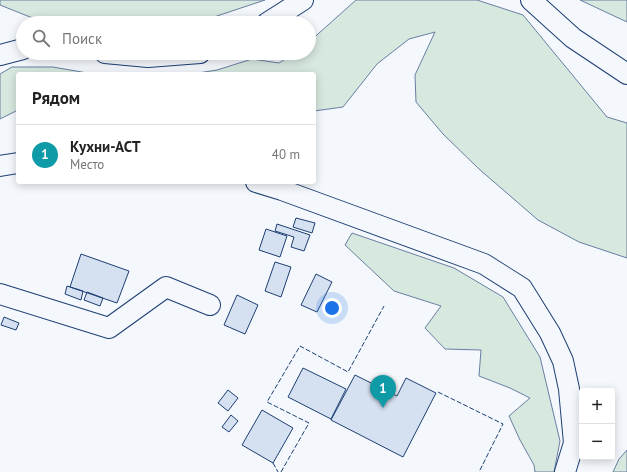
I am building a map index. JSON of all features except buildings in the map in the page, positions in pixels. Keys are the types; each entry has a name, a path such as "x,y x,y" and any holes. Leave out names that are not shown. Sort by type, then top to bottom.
{"street":[{"path":"278,16 303,0"},
{"path":"531,0 573,38 627,74"},
{"path":"0,55 16,51"},
{"path":"0,166 16,163"},
{"path":"262,184 484,264 522,288 550,333 563,362 569,389 574,443 565,472"},
{"path":"0,294 109,328 166,287 210,305"}],"shaded area":[{"path":"0,0 265,0 217,16 28,16 0,5"},
{"path":"356,0 477,0 523,15 607,117 627,123 627,258 579,242 538,220 479,169 443,134 416,102 415,75 435,32 409,39 377,64 343,107 316,111 316,72 204,72 217,70 249,60 279,63 284,60 316,60 316,36"},
{"path":"580,0 627,0 627,22"},
{"path":"12,67 53,67 82,72 16,72 16,111 0,119 0,74"},
{"path":"352,233 454,268 503,297 540,357 560,441 554,472 535,472 534,465 509,416 530,398 510,388 479,376 481,350 445,349 425,328 441,306 394,291 345,245"},
{"path":"627,450 627,472 613,472 619,459"}],"fence":[{"path":"281,472 309,423 267,402 300,346 348,372 384,306"},
{"path":"438,392 503,424 479,472"},
{"path":"273,463 278,472"}],"place":[{"name":"Кухни-АСТ","path":"383,408"}]}
